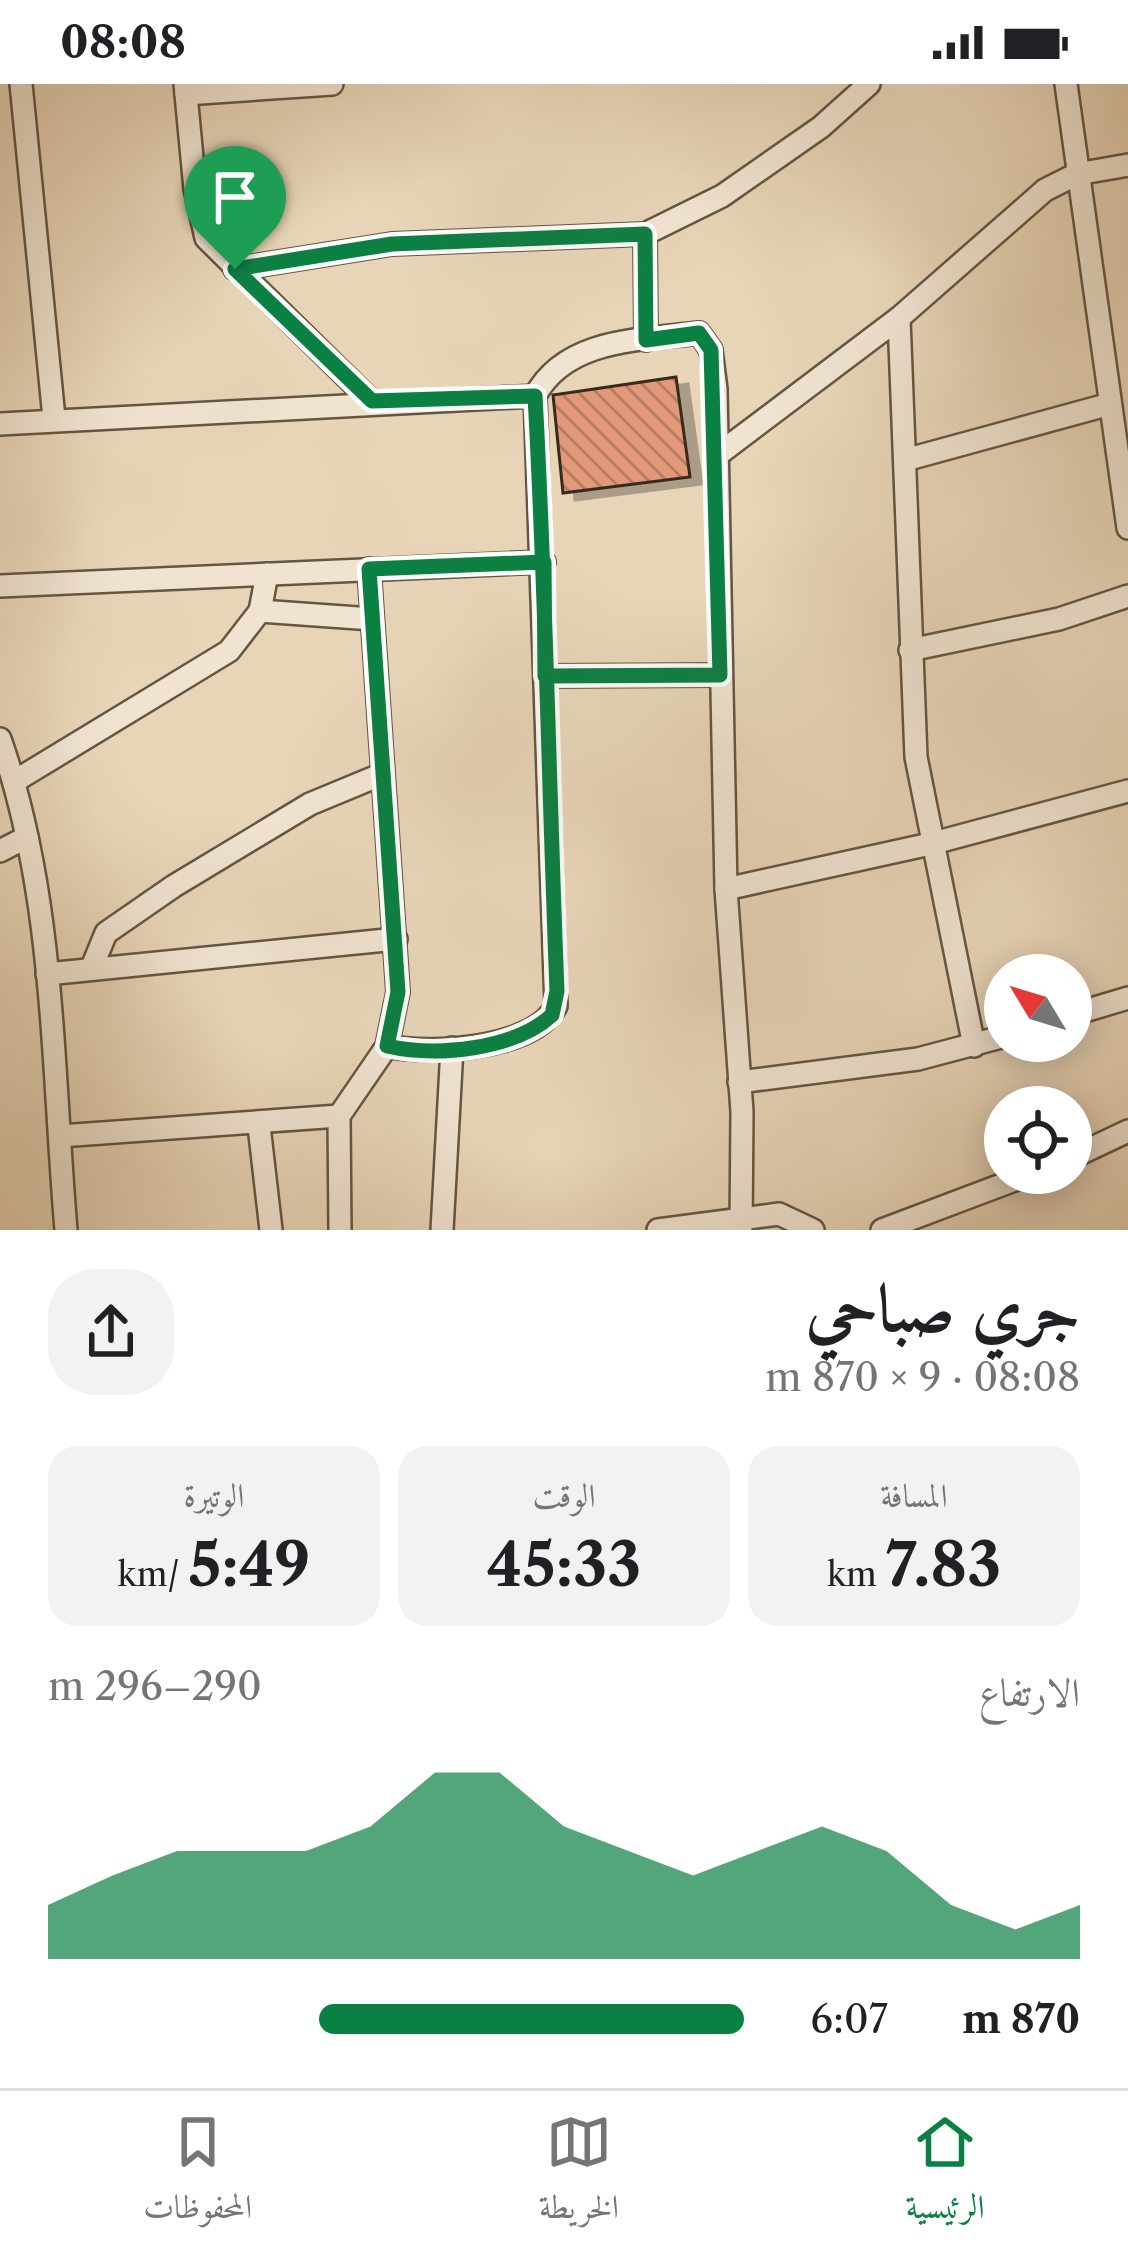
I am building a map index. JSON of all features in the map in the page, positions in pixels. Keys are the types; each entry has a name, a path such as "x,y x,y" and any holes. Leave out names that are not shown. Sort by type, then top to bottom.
{"street":[{"path":"22,84 54,418"},
{"path":"332,84 185,89 202,226 215,250 372,401"},
{"path":"235,269 392,244 645,234 722,196 821,127 869,84"},
{"path":"1066,84 1128,528"},
{"path":"716,456 899,318 1045,190 1077,174 1128,165"},
{"path":"645,234 646,340"},
{"path":"899,318 916,757 974,1046"},
{"path":"387,1046 452,1048 521,1034 541,1025 556,1006 535,396 553,368 567,360 646,340 699,333 706,338 714,364 726,889 739,1082 741,1224"},
{"path":"0,424 535,396"},
{"path":"905,460 1110,404"},
{"path":"0,586 544,562"},
{"path":"340,1230 339,1116 387,1046 398,992 369,569"},
{"path":"14,781 210,666 242,639 260,611 267,574"},
{"path":"910,650 1041,623 1128,596"},
{"path":"260,611 372,620"},
{"path":"545,676 720,675"},
{"path":"0,739 27,837 47,974 66,1230"},
{"path":"92,968 106,934 174,886 310,803 380,775"},
{"path":"726,889 930,844 1128,791"},
{"path":"0,851 27,837"},
{"path":"47,974 396,939"},
{"path":"1092,1009 1128,998"},
{"path":"739,1082 984,1043"},
{"path":"442,1230 452,1048"},
{"path":"60,1136 259,1126 339,1116"},
{"path":"259,1126 271,1230"},
{"path":"1092,1148 1128,1131"},
{"path":"883,1230 984,1192"},
{"path":"658,1230 741,1224 779,1214 813,1230"}],"building":[{"path":"676,377 690,477 563,493 553,395"}],"route":[{"path":"235,269 372,401 535,396 544,562 545,676 557,991 552,1015 521,1034 430,1051 387,1046 398,992 369,569 544,562 545,626 545,676 720,675 716,388 711,350 699,333 646,340 645,234 392,244 235,269"}]}
